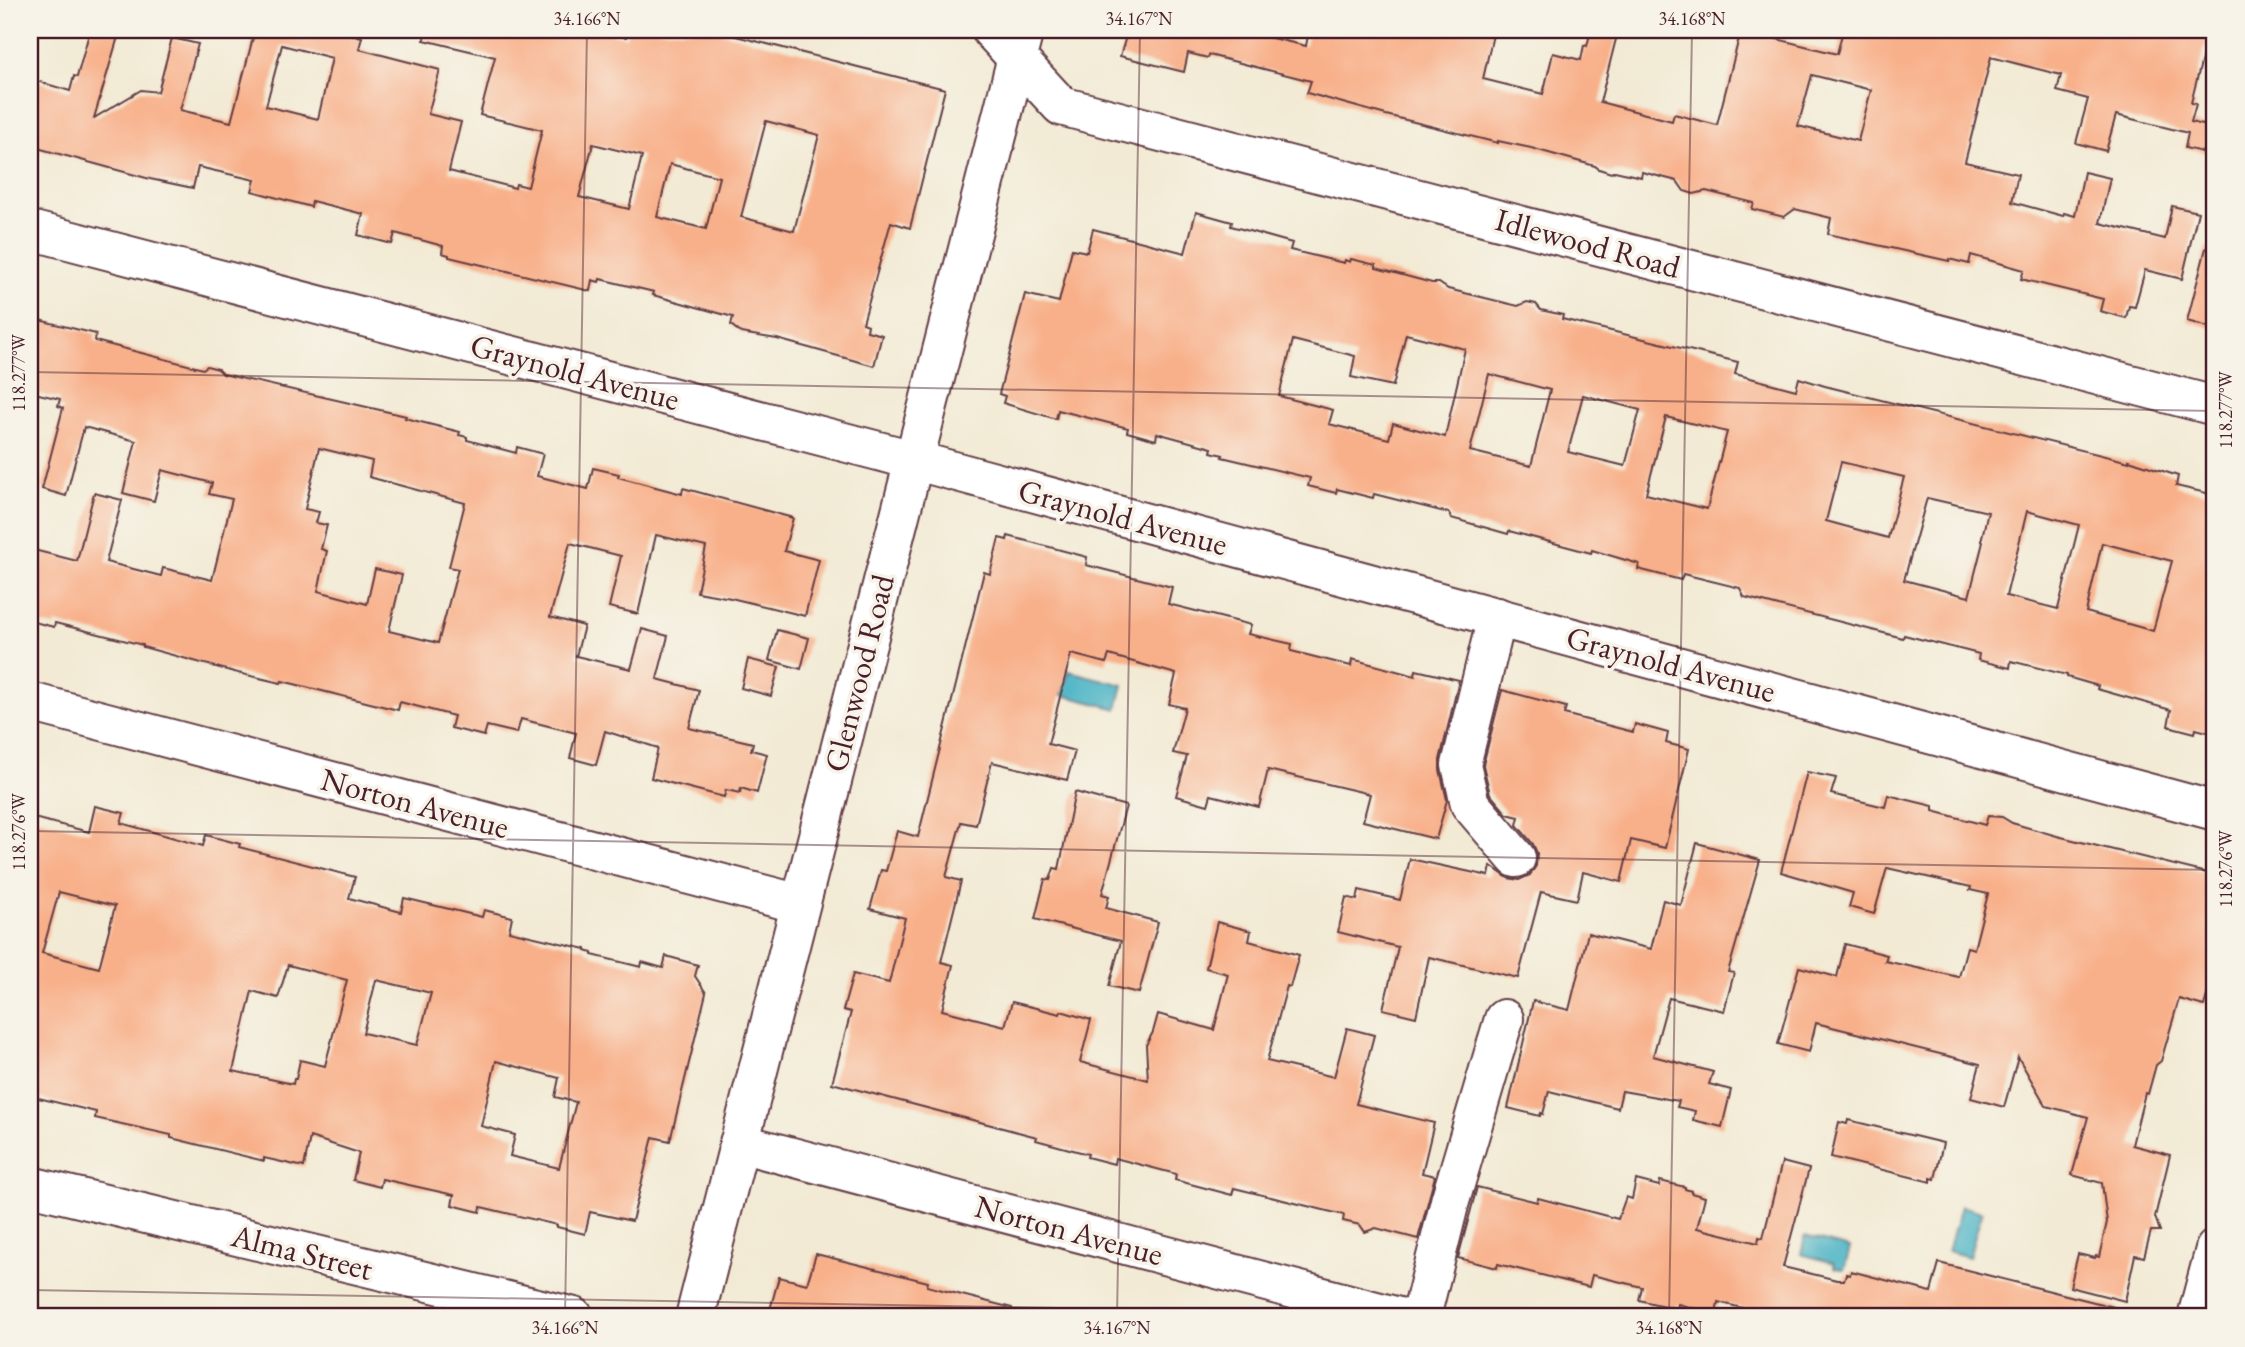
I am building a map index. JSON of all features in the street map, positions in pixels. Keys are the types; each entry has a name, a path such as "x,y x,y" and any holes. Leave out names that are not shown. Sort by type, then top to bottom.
{"street":[{"name":"Idlewood Road","path":"991,30 1020,44 1061,106 2215,406"},
{"name":"Glenwood Road","path":"695,1317 1020,44"},
{"name":"Graynold Avenue","path":"30,230 913,460 2215,811"},
{"path":"1497,617 1461,765 1469,804 1516,858"},
{"name":"Norton Avenue","path":"30,702 800,904"},
{"path":"1421,1317 1450,1201 1504,1019"},
{"name":"Norton Avenue","path":"739,1143 1398,1317"},
{"name":"Alma Street","path":"30,1186 574,1317"},
{"path":"2197,1317 2215,1249"}],"water":[{"path":"1069,671 1123,685 1117,709 1062,695"},
{"path":"1961,1206 1982,1212 1969,1257 1948,1251"},
{"path":"1805,1236 1850,1248 1844,1270 1834,1267 1834,1263 1801,1254"}],"building":[{"path":"90,30 120,30 94,118 141,90 158,92 172,38 198,44 180,110 231,122 255,30 334,30 362,37 359,49 440,70 428,114 461,122 449,171 515,188 516,184 528,187 542,130 480,115 495,57 424,40 425,30 596,30 626,37 628,30 712,30 945,89 910,228 891,222 863,323 868,325 867,331 882,335 874,366 777,339 741,333 731,325 733,317 653,295 654,292 600,279 599,282 592,280 590,291 449,257 442,253 443,246 395,233 392,244 358,235 363,214 312,201 311,207 252,191 255,180 198,167 193,188 30,146 30,79 70,91 74,76 77,77","holes":["282,45 332,58 318,119 266,106","766,121 819,135 794,231 741,217","593,144 642,156 629,209 579,197","670,164 719,177 706,229 657,217"]},
{"path":"1128,30 1238,30 1306,46 1309,30 1494,30 1483,79 1543,94 1553,53 1581,60 1584,45 1587,46 1593,30 1617,35 1600,102 1672,121 1674,114 1717,125 1741,30 1837,54 1843,30 2186,30 2208,35 2191,103 2196,104 2191,122 2215,128 2215,135 2211,154 2185,148 2188,133 2116,115 2106,151 2076,143 2088,99 2057,91 2061,75 1991,57 1965,162 2018,174 2012,202 2063,216 2064,213 2075,216 2084,172 2110,178 2100,223 2165,239 2172,206 2198,212 2182,279 2145,270 2135,307 2129,306 2126,318 2100,311 2103,299 2021,279 2024,270 1971,255 1969,264 1828,234 1831,218 1795,209 1784,217 1752,209 1754,203 1706,191 1694,194 1684,191 1677,181 1642,172 1641,177 1615,171 1611,173 1531,148 1498,143 1386,115 1307,93 1311,81 1209,55 1208,58 1188,53 1184,72 1120,56","holes":["1812,75 1871,90 1858,141 1798,126"]},
{"path":"1196,212 1232,222 1231,226 1292,243 1290,250 1344,263 1345,260 1350,262 1351,259 1376,265 1376,268 1439,283 1448,289 1518,306 1527,302 1536,304 1541,310 1563,315 1562,319 1738,362 1735,374 1796,390 1799,378 2129,460 2178,476 2176,486 2215,495 2215,734 2196,729 2195,733 2168,726 2171,710 2097,689 2098,686 2067,675 2011,661 2010,668 1978,660 1979,654 1904,635 1903,638 1744,597 1740,588 1683,574 1681,580 1638,569 1639,564 1592,550 1591,553 1509,531 1508,534 1451,518 1449,513 1374,494 1373,498 1337,489 1336,493 1308,486 1310,478 1222,457 1223,455 1211,452 1212,448 1157,433 1156,440 1127,432 1128,428 1058,410 1056,419 1003,403 1005,396 999,394 1025,294 1059,302 1072,249 1087,252 1093,229 1185,253","holes":["1406,334 1465,349 1445,437 1393,423 1389,439 1329,424 1333,410 1279,396 1293,340 1355,356 1351,377 1393,386","1489,374 1550,390 1531,466 1470,451","1583,395 1640,410 1625,466 1568,452","1666,417 1727,432 1707,509 1646,494","1841,462 1904,477 1888,538 1826,521","1927,498 1988,512 1969,597 1904,580","2027,511 2079,525 2058,609 2006,596","2102,543 2172,561 2153,631 2086,612"]},
{"path":"2206,248 2215,249 2215,329 2187,321"},
{"path":"39,320 96,334 95,341 406,416 405,418 460,432 459,435 467,437 467,440 516,453 517,447 543,454 537,476 588,489 593,468 682,494 683,488 793,518 784,551 819,560 805,616 697,592 706,547 656,535 638,614 609,607 621,556 570,543 550,617 584,626 576,656 631,669 642,629 668,636 657,679 699,690 689,728 753,743 751,750 767,754 757,793 741,788 740,793 726,790 724,797 651,778 658,748 605,731 596,765 570,758 576,733 521,719 517,733 487,726 484,736 451,728 454,716 400,702 398,710 282,681 281,683 238,673 55,623 54,627 30,621 30,549 77,561 94,493 122,500 106,562 161,576 163,568 212,580 232,499 209,494 212,483 162,470 154,501 123,493 136,441 84,427 66,496 42,489 63,408 58,406 60,399 30,392 30,349","holes":["319,448 372,461 369,477 465,503 449,567 458,569 438,643 389,631 402,575 375,569 367,604 318,591 327,551 321,549 327,525 316,523 319,512 305,509"]},
{"path":"1008,536 1087,557 1086,565 1172,587 1168,604 1251,625 1248,634 1292,644 1291,651 1351,666 1352,659 1415,676 1416,670 1459,680 1440,760 1447,800 1436,839 1363,821 1370,794 1268,770 1259,807 1211,795 1208,805 1176,796 1187,756 1173,753 1185,708 1169,704 1176,674 1109,655 1106,663 1071,654 1048,744 1075,751 1067,780 992,762 976,825 961,822 946,877 961,881 941,962 953,965 942,1010 1005,1026 1012,1002 1060,1014 1061,1011 1091,1020 1080,1062 1148,1080 1146,1045 1158,1014 1214,1030 1228,974 1206,968 1217,922 1251,931 1249,941 1299,955 1290,987 1287,986 1267,1061 1334,1077 1347,1028 1374,1035 1356,1104 1434,1123 1422,1173 1435,1176 1418,1239 1376,1228 1365,1232 1360,1225 1343,1221 1344,1215 1234,1188 1232,1195 1175,1180 1176,1174 1115,1158 1114,1164 1087,1157 1088,1154 1036,1140 1037,1137 832,1083 851,1012 843,1010 853,974 889,983 905,918 870,909 881,870 886,871 897,831 918,837 984,572 990,574 999,538 1007,540"},
{"path":"777,630 809,638 801,669 769,660"},
{"path":"748,659 779,667 771,696 741,688"},
{"path":"1502,690 1566,707 1564,714 1633,732 1635,724 1668,733 1666,743 1689,749 1665,848 1631,840 1621,882 1583,872 1577,900 1541,892 1518,978 1429,957 1416,1017 1383,1009 1398,947 1338,932 1346,897 1357,900 1359,890 1400,900 1410,859 1489,876 1491,866 1508,878 1519,880 1530,875 1536,866 1537,853 1517,825 1519,817 1507,814 1490,794 1483,765"},
{"path":"1807,772 1836,778 1831,794 1885,807 1888,795 1933,806 1933,811 1985,825 1988,816 2002,817 2012,823 2057,836 2215,875 2215,966 2204,1006 2179,999 2161,1061 2156,1065 2148,1094 2145,1093 2132,1145 2170,1155 2155,1217 2160,1231 2151,1231 2144,1257 2135,1255 2125,1301 2070,1287 2078,1254 2099,1257 2107,1222 2102,1183 2072,1175 2088,1117 2046,1106 2018,1057 2004,1107 1971,1098 1980,1064 1816,1023 1809,1052 1778,1044 1799,967 1837,977 1845,944 1887,955 1885,961 1959,977 1967,947 1974,949 1988,894 1970,890 1971,887 1887,868 1874,914 1849,907 1853,893 1781,872"},
{"path":"1075,792 1126,806 1102,894 1109,896 1106,908 1158,922 1139,993 1109,986 1121,941 1035,919 1045,879 1050,880 1054,868 1059,869"},
{"path":"95,806 124,813 121,823 203,846 206,835 240,844 239,847 355,877 349,898 401,912 404,898 482,917 484,910 512,917 509,931 586,949 592,955 641,967 642,962 663,968 666,956 698,965 695,976 706,993 670,1141 653,1137 632,1221 590,1212 585,1234 481,1207 480,1212 452,1205 454,1195 382,1179 380,1187 353,1180 359,1153 310,1137 304,1167 264,1158 264,1161 171,1138 171,1135 95,1118 96,1112 30,1096 30,817 89,832","holes":["59,892 115,906 99,968 42,953","288,965 347,980 325,1066 300,1060 293,1084 233,1071 252,991 278,998","376,980 431,993 417,1045 363,1033","496,1061 559,1078 555,1097 576,1102 559,1168 510,1156 515,1135 481,1126"]},
{"path":"1697,843 1760,860 1728,972 1734,973 1724,1011 1669,998 1653,1056 1713,1072 1709,1084 1731,1090 1722,1127 1693,1120 1695,1111 1677,1107 1679,1101 1622,1091 1618,1108 1549,1091 1543,1114 1540,1116 1508,1108 1533,1001 1569,1010 1588,933 1651,949 1663,900 1681,905"},
{"path":"1848,1120 1943,1143 1935,1179 1931,1178 1931,1182 1831,1157 1839,1122 1847,1124"},
{"path":"1782,1162 1809,1169 1783,1267 1837,1280 1844,1280 1846,1274 1850,1275 1851,1271 1931,1292 1939,1263 2118,1308 2117,1317 1778,1317 1718,1302 1716,1314 1678,1304 1677,1309 1639,1300 1642,1287 1592,1275 1589,1287 1498,1264 1497,1268 1458,1258 1477,1187 1537,1202 1538,1198 1618,1219 1626,1197 1632,1199 1636,1180 1659,1186 1660,1181 1685,1187 1691,1193 1705,1197 1697,1228 1758,1243 1759,1237 1763,1238"},
{"path":"816,1254 928,1282 927,1286 1012,1308 1011,1317 768,1317 779,1277 807,1284"}]}
